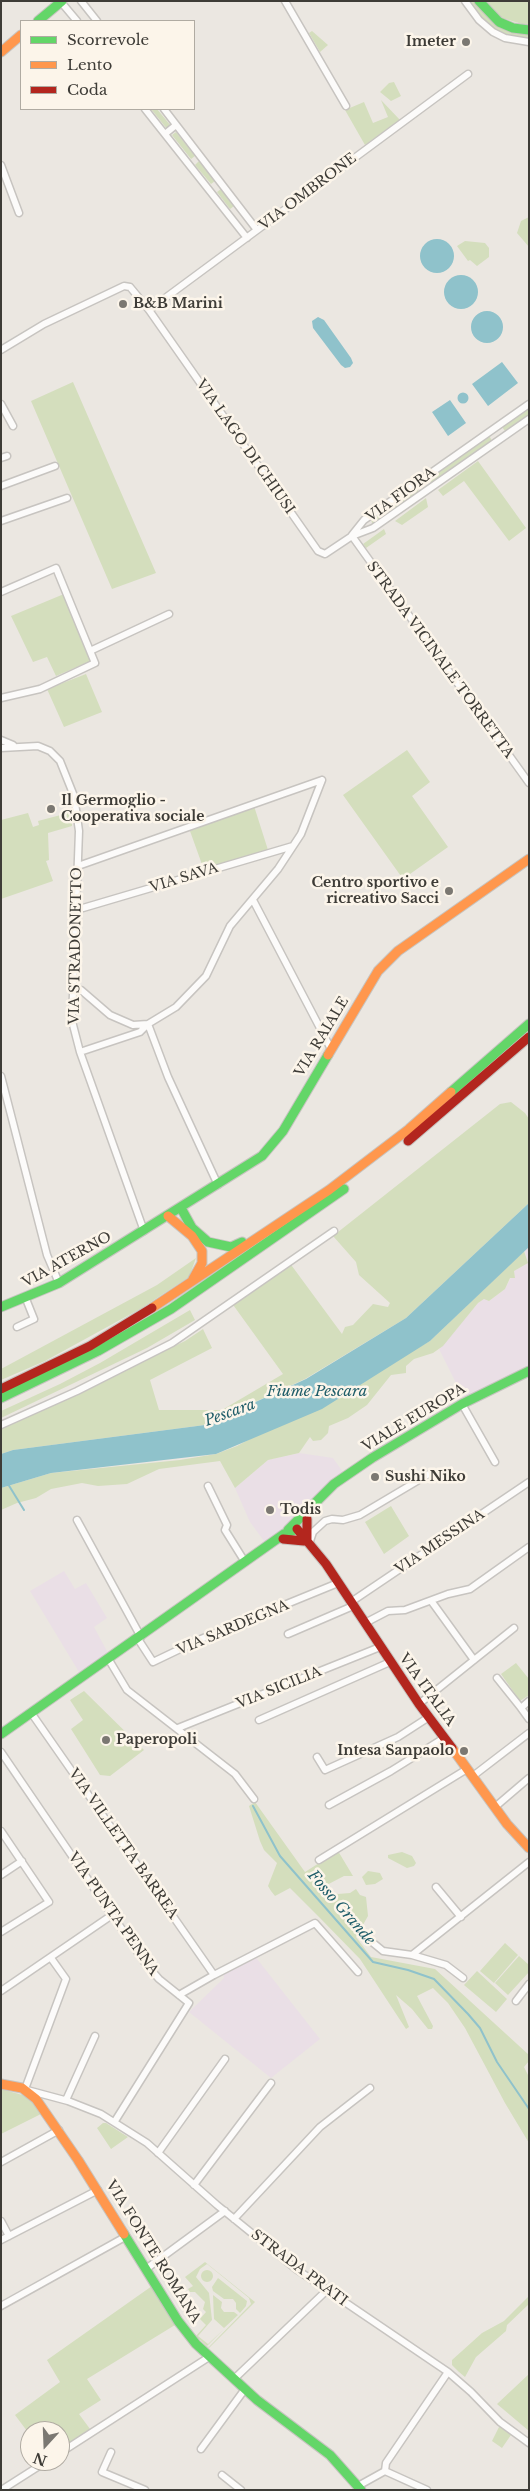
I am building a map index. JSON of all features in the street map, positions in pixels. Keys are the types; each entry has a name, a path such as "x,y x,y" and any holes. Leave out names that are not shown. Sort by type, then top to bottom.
{"main road":[{"path":"479,1 499,22 513,28 529,30"},
{"path":"39,20 62,2"},
{"path":"1,52 20,37"},
{"name":"VIA RAIALE","path":"144,1232 252,1163 269,1149 378,971 422,934 529,859"},
{"path":"1,1388 90,1346 193,1282 329,1190 409,1129 529,1024"},
{"path":"1,1398 38,1382 134,1332 225,1274 331,1200 412,1138 529,1037"},
{"path":"180,1208 192,1228 208,1242 231,1247 244,1241 251,1242"},
{"path":"168,1216 192,1236 202,1251 202,1262 199,1271 194,1275 193,1282"},
{"name":"VIA ATERNO","path":"2,1306 26,1298 59,1282 144,1232"},
{"name":"VIALE EUROPA","path":"284,1536 301,1523 334,1484 372,1458 462,1404 529,1371"},
{"path":"301,1523 307,1542"},
{"name":"VIA ITALIA","path":"301,1523 307,1542 338,1583 390,1662 495,1807 529,1848"},
{"path":"1,1734 284,1536 307,1542"},
{"path":"1,2084 26,2090"},
{"name":"VIA FONTE ROMANA","path":"26,2090 36,2099 59,2130 181,2325 209,2357 245,2389 330,2455 359,2488"}],"street":[{"path":"81,1 95,20"},
{"path":"285,1 346,106"},
{"path":"465,1 479,20 493,32 505,38 529,42"},
{"path":"62,2 76,20"},
{"name":"VIA OMBRONE","path":"149,310 468,74"},
{"path":"146,110 247,238"},
{"path":"165,110 257,230"},
{"path":"165,134 176,125"},
{"path":"189,165 200,156"},
{"path":"1,165 19,213"},
{"path":"209,190 220,182"},
{"path":"1,350 44,324 124,286 130,287 149,310"},
{"name":"VIA LAGO DI CHIUSI","path":"149,310 318,551 324,554 352,536"},
{"path":"1,404 13,426"},
{"name":"VIA FIORA","path":"352,536 364,520 529,404"},
{"name":"VIA FIORA","path":"352,536 373,528 529,419"},
{"path":"1,486 56,466"},
{"path":"1,521 67,498"},
{"name":"STRADA VICINALE TORRETTA","path":"352,536 529,783"},
{"path":"1,592 56,568 95,663 40,689 1,698"},
{"path":"90,651 169,614"},
{"name":"VIA STRADONETTO","path":"1,740 16,746"},
{"name":"VIA STRADONETTO","path":"1,748 16,746 44,748 55,756 64,770 74,796 78,814 78,866 72,1020 80,1052 144,1232"},
{"path":"78,866 103,859 322,780 312,811 301,834 253,900 230,926 206,976 176,1007 148,1024 140,1032 80,1052"},
{"name":"VIA SAVA","path":"76,908 83,908 293,846"},
{"path":"253,900 331,1049"},
{"path":"73,988 82,990 110,1016 128,1024 148,1024"},
{"path":"128,1024 128,1036"},
{"path":"148,1024 168,1077 218,1185"},
{"path":"1,1076 48,1255 59,1282"},
{"path":"1,1425 77,1391 172,1343 334,1231"},
{"path":"17,1326 34,1319 26,1298"},
{"path":"462,1404 495,1462"},
{"path":"307,1542 313,1532 325,1521 332,1518 343,1520 360,1515 429,1474"},
{"name":"VIA MESSINA","path":"288,1634 352,1604 529,1482"},
{"path":"208,1486 227,1525 225,1530 246,1562"},
{"path":"77,1520 139,1638"},
{"path":"365,1623 388,1611 405,1610 432,1602 448,1594 470,1589 529,1548"},
{"name":"VIA SARDEGNA","path":"139,1638 153,1662 201,1639 338,1583"},
{"path":"432,1602 474,1660"},
{"path":"420,1704 514,1628"},
{"name":"VIA SICILIA","path":"178,1728 380,1647"},
{"path":"109,1660 127,1690 235,1774 254,1799"},
{"path":"259,1720 390,1662"},
{"path":"497,1678 529,1719"},
{"path":"521,1708 529,1702"},
{"name":"VIA VILLETTA BARREA","path":"32,1714 214,1975"},
{"path":"317,1756 325,1770 398,1737 429,1717"},
{"path":"319,1860 470,1773 529,1733"},
{"path":"329,1805 391,1771 444,1738"},
{"name":"VIA PUNTA PENNA","path":"1,1752 145,1962 159,1979 179,1995"},
{"path":"495,1807 529,1778"},
{"path":"1,1831 49,1902 1,1932"},
{"path":"1,1875 22,1862"},
{"path":"412,1955 529,1862"},
{"path":"436,1887 461,1917"},
{"path":"1,1991 112,1915"},
{"path":"115,2121 189,2003 179,1995 214,1975 316,1924 358,1972"},
{"path":"367,1938 383,1951 412,1955 446,1965 463,1978"},
{"path":"26,2090 66,1979 51,1958"},
{"path":"516,2001 529,1984"},
{"path":"66,2100 95,2036"},
{"path":"158,2153 225,2059"},
{"path":"194,2185 271,2083"},
{"path":"234,2219 320,2127 370,2088"},
{"name":"STRADA PRATI","path":"26,2090 66,2100 115,2121 158,2153 224,2211 326,2290 448,2372 472,2392 500,2422 529,2443"},
{"path":"36,2099 46,2094"},
{"path":"1,2162 59,2130"},
{"path":"1,2240 98,2190"},
{"path":"146,2269 224,2211"},
{"path":"1,2221 9,2236"},
{"path":"1,2306 125,2237"},
{"path":"234,2379 326,2290"},
{"path":"70,2447 209,2357"},
{"path":"359,2488 385,2471 386,2463 448,2372"},
{"path":"201,2449 245,2389"},
{"path":"111,2452 102,2472 145,2490"},
{"path":"3,2488 31,2471"},
{"path":"385,2471 427,2490"},
{"path":"222,2475 240,2490"}],"shaded area":[{"path":"529,1247 529,1366 464,1399 439,1349 478,1303 484,1299 489,1301 505,1289 511,1278 515,1277 514,1271 527,1263 524,1251"},
{"path":"299,1453 333,1458 343,1472 328,1484 302,1514 267,1545 250,1522 235,1488 268,1460"},
{"path":"64,1571 75,1589 86,1583 107,1618 94,1627 108,1653 79,1672 30,1591"},
{"path":"254,1955 320,2039 271,2078 189,2012 224,1978 223,1974"}],"green space":[{"path":"468,1 475,1 529,34 529,40 499,34 482,21"},
{"path":"486,1 529,1 529,26 502,18"},
{"path":"312,31 328,45 320,52 309,33"},
{"path":"394,82 401,96 391,101 380,92 389,83"},
{"path":"381,100 400,120 365,145 345,110 364,102 373,123 388,117"},
{"path":"152,110 158,110 171,126 167,129"},
{"path":"176,132 195,156 191,159 172,135"},
{"path":"199,161 215,181 211,184 195,165"},
{"path":"221,189 234,206 230,209 217,192"},
{"path":"529,217 529,247 517,233 521,221"},
{"path":"465,241 485,243 489,248 489,257 477,266 470,260 468,261 457,246"},
{"path":"73,382 156,573 112,589 31,401"},
{"path":"529,408 529,415 505,431 502,427"},
{"path":"489,435 492,441 432,484 429,479"},
{"path":"478,461 526,528 509,541 464,481 443,496 438,490"},
{"path":"416,488 420,493 373,525 371,520"},
{"path":"426,498 428,507 402,525 395,521"},
{"path":"384,529 386,534 366,548 363,544"},
{"path":"64,594 91,661 56,676 47,657 33,662 11,616"},
{"path":"86,674 102,712 64,727 47,689"},
{"path":"407,750 430,782 412,796 448,847 403,879 343,795"},
{"path":"254,806 268,850 204,870 190,831"},
{"path":"72,812 72,826 48,833 49,860 46,861 53,881 1,899 1,820 28,813 33,827 39,825 38,821"},
{"path":"511,1102 525,1113 529,1119 529,1203 406,1318 305,1379 205,1425 13,1450 1,1454 1,1428 185,1341 203,1329 212,1348 150,1380 159,1410 222,1410 283,1374 231,1302 289,1262 342,1334 345,1327 353,1325 373,1304 388,1307 390,1303 359,1275 356,1262 333,1236 500,1104"},
{"path":"524,1251 528,1263 514,1271 515,1278 510,1278 505,1289 489,1301 484,1299 478,1303 443,1346 433,1353 414,1359 406,1366 406,1373 391,1375 367,1405 348,1418 329,1426 328,1433 321,1440 313,1441 310,1437 299,1453 268,1460 235,1488 220,1461 159,1469 127,1484 98,1486 82,1483 51,1489 36,1498 1,1510 1,1488 51,1473 180,1460 216,1454 237,1446 430,1341"},
{"path":"196,1258 189,1277 140,1309 45,1361 1,1380 1,1369 157,1285"},
{"path":"190,1310 195,1320 147,1348 1,1418 1,1411 100,1363"},
{"path":"391,1506 409,1536 384,1554 365,1522"},
{"path":"516,1663 529,1679 529,1695 520,1701 501,1674"},
{"name":"Paperopoli","path":"84,1691 144,1750 110,1776 100,1775 71,1729 83,1720 70,1700"},
{"path":"255,1802 305,1872 338,1851 353,1876 344,1876 319,1889 322,1893 330,1891 338,1894 350,1893 356,1889 360,1895 366,1897 368,1916 356,1937 371,1957 435,1969 529,2055 529,2061 524,2067 529,2077 529,2143 505,2103 465,2028 448,2003 433,1988 417,1996 433,2026 432,2029 428,2029 412,2009 396,1995 409,2027 406,2029 360,1959 320,1918 290,1888 275,1896 268,1886 277,1863 264,1850 260,1841 249,1806"},
{"path":"402,1852 412,1856 416,1863 414,1866 407,1868 388,1858 388,1855"},
{"path":"368,1871 380,1873 383,1879 375,1884 366,1885 362,1877"},
{"path":"505,1943 518,1955 494,1983 480,1971"},
{"path":"519,1956 529,1965 529,1972 508,1995 495,1983"},
{"path":"477,1971 507,1999 496,2012 464,1985"},
{"path":"1,2089 26,2096 43,2113 1,2134"},
{"path":"103,2123 128,2137 111,2149 97,2128"},
{"path":"205,2262 255,2302 209,2348 196,2336 206,2325 200,2319 206,2312 203,2309 205,2302 195,2292 190,2292 188,2289 193,2286 185,2277","holes":["207,2264 249,2298 251,2304 209,2347 207,2346 223,2330 208,2344 198,2336 212,2320 209,2293 196,2277 200,2269"]},
{"path":"207,2270 213,2276 207,2282 201,2276"},
{"path":"218,2278 247,2301 246,2306 240,2313 236,2309 236,2303 233,2299 224,2299 213,2291 212,2287"},
{"path":"152,2286 175,2325 87,2379 101,2400 79,2414 90,2429 70,2443 70,2421 20,2422 15,2415 60,2382 47,2360"},
{"path":"213,2295 222,2302 221,2308 224,2312 234,2312 238,2315 224,2328 214,2319"},
{"path":"529,2296 529,2304 507,2325 506,2331 476,2357 465,2377 452,2365 452,2360 482,2333 504,2321"},
{"path":"529,2374 529,2431 497,2404"},
{"path":"500,2425 511,2435 502,2448 492,2441"}],"water":[{"path":"437,239 449,244 454,256 449,268 437,273 425,268 420,256 425,244"},
{"path":"461,275 473,280 478,292 473,304 461,309 449,304 444,292 449,280"},
{"path":"487,311 499,315 503,327 499,339 487,343 475,339 471,327 475,315"},
{"path":"318,317 324,320 351,358 353,363 350,367 345,368 341,365 313,328 312,321"},
{"path":"502,362 518,383 488,406 472,384"},
{"path":"463,392 469,398 463,404 457,398"},
{"path":"450,400 466,423 448,436 432,412"},
{"name":"Fiume Pescara","path":"529,1203 529,1247 430,1341 322,1409 216,1454 51,1473 1,1488 1,1454 13,1450 205,1425 306,1379 406,1318"}],"waterway":[{"name":"Fosso Grande","path":"8,1484 24,1510"},
{"name":"Fosso Grande","path":"253,1806 280,1856 373,1962 408,1970 434,1979 468,2014 480,2028 497,2062 529,2109"}],"traffic: fast":[{"path":"39,20 62,1"},
{"path":"479,1 499,22 513,28 529,30"},
{"path":"451,1092 529,1024"},
{"path":"1,1307 59,1283 262,1156 283,1131 328,1055"},
{"path":"1,1398 98,1351 171,1309 344,1189"},
{"path":"181,1208 192,1228 208,1242 231,1247 242,1242"},
{"path":"288,1530 334,1484 372,1458 462,1404 529,1371"},
{"path":"1,1734 284,1534 297,1529"},
{"path":"124,2234 178,2321 196,2344 257,2400 330,2455 361,2490"}],"traffic: slow":[{"path":"1,52 20,36"},
{"path":"328,1055 378,971 398,951 529,859"},
{"path":"152,1308 329,1190 409,1129 451,1092"},
{"path":"168,1216 192,1236 202,1251 202,1263 193,1279"},
{"path":"452,1748 507,1824 529,1848"},
{"path":"1,2084 22,2088 36,2099 78,2160 124,2234"}],"traffic: jam":[{"path":"408,1141 529,1037"},
{"path":"1,1389 90,1346 152,1308"},
{"path":"307,1519 307,1540"},
{"path":"297,1529 326,1564 419,1704 452,1748"},
{"path":"283,1539 304,1541"}],"place":[{"name":"Imeter","path":"466,42"},
{"name":"B&B Marini","path":"123,304"},
{"name":"Il Germoglio - Cooperativa sociale","path":"51,809"},
{"name":"Centro sportivo e ricreativo Sacci","path":"449,891"},
{"name":"Sushi Niko","path":"375,1477"},
{"name":"Todis","path":"270,1510"},
{"name":"Paperopoli","path":"106,1740"},
{"name":"Intesa Sanpaolo","path":"464,1751"}],"water label":[{"name":"Pescara","path":"230,1413"}]}
